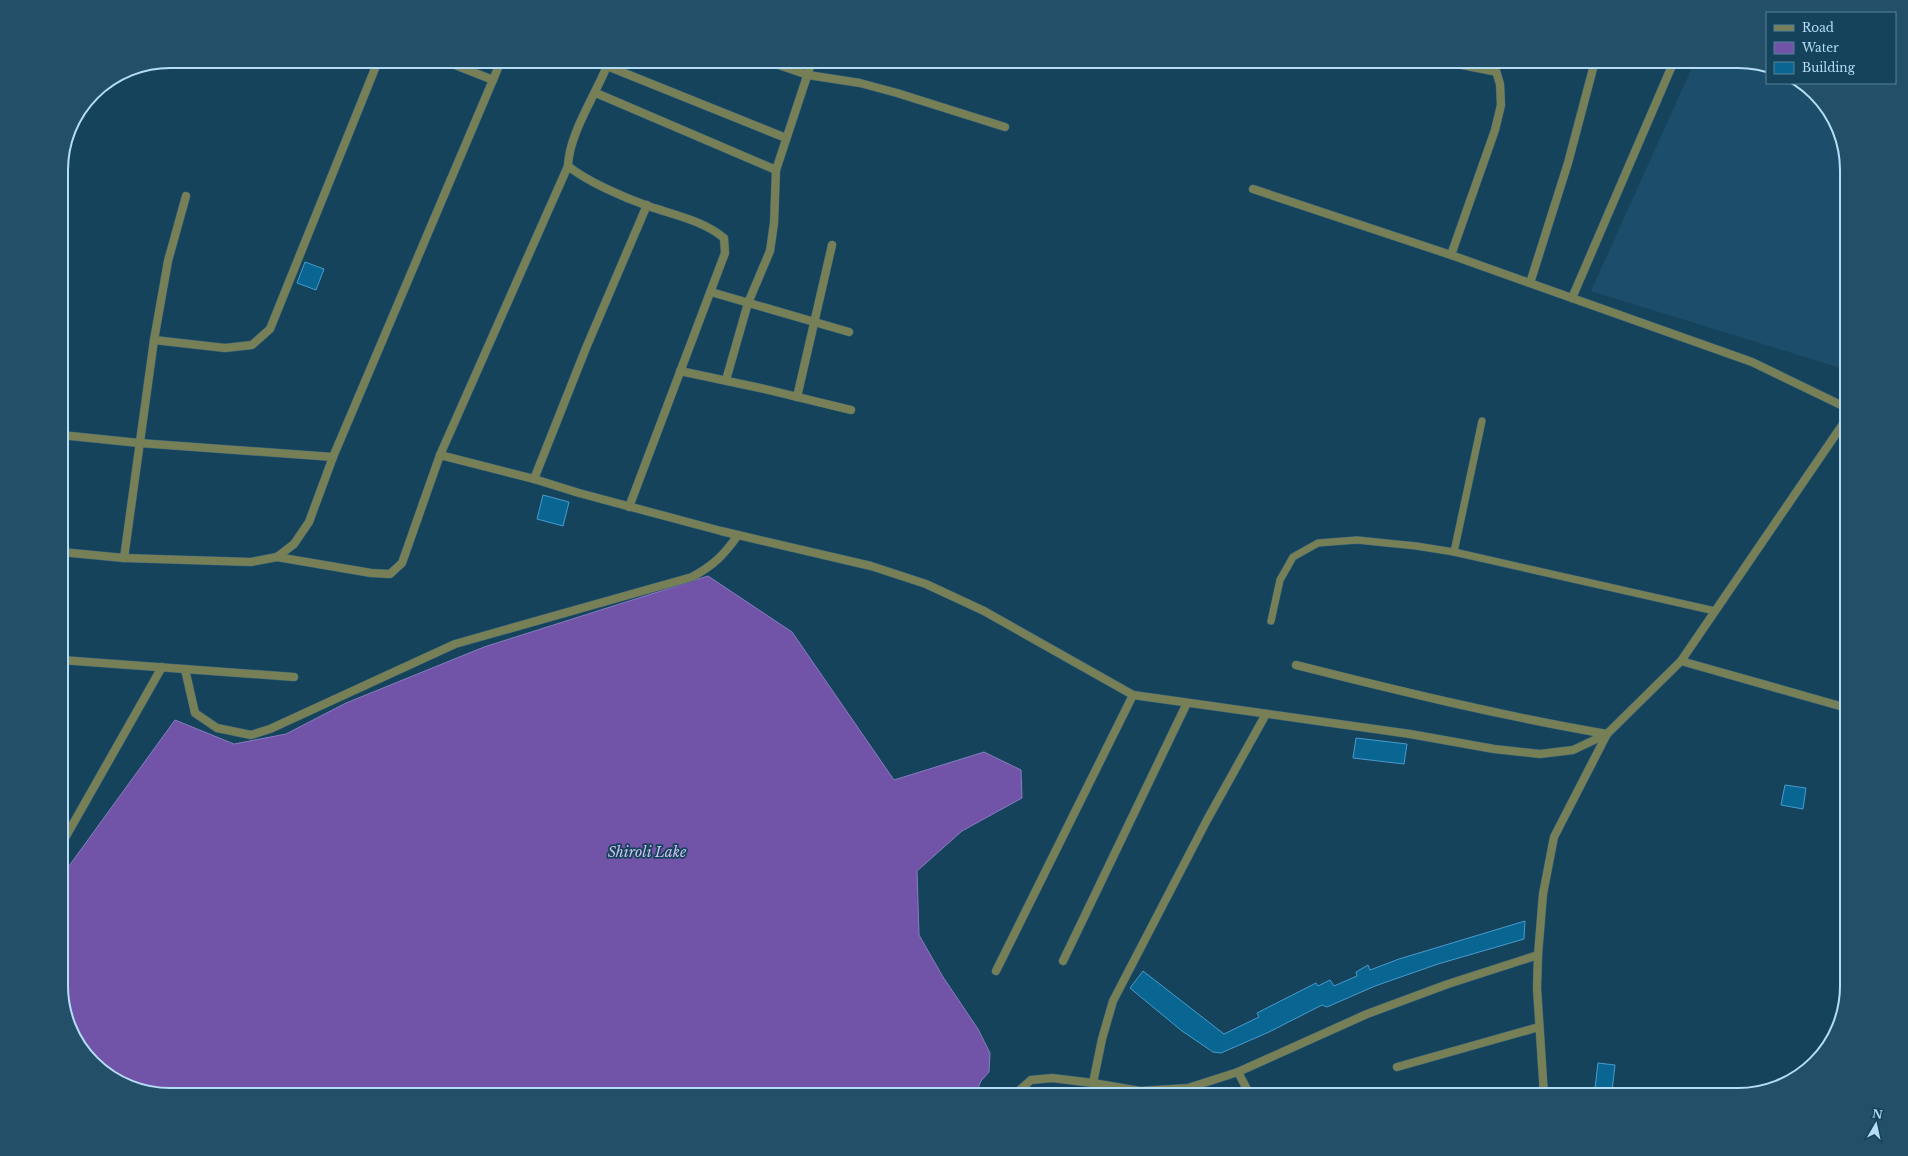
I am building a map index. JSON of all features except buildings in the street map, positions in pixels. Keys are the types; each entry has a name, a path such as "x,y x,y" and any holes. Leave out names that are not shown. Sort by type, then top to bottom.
{"street":[{"path":"154,340 225,348 252,345 270,329 375,68"},
{"path":"463,68 493,80"},
{"path":"277,557 294,544 309,522 333,457 498,68"},
{"path":"68,553 124,558 251,562 277,557 371,573 390,574 402,563 440,455 568,166 568,155 574,137 596,93 606,68"},
{"path":"620,68 786,138"},
{"path":"788,68 808,75 860,83 1005,127"},
{"path":"726,380 748,303 770,251 774,223 776,170 810,68"},
{"path":"1451,255 1495,130 1501,105 1500,84 1494,68"},
{"path":"1530,282 1568,163 1593,68"},
{"path":"1572,298 1671,68"},
{"path":"596,93 776,170"},
{"path":"568,166 578,174 647,206 697,222 713,229 724,238 725,253 629,506"},
{"path":"1253,189 1530,282 1752,362 1840,405"},
{"path":"124,558 154,340 168,261 186,196"},
{"path":"534,479 586,348 647,206"},
{"path":"797,397 832,245"},
{"path":"711,292 815,321 848,332"},
{"path":"680,371 726,380 851,410"},
{"path":"1543,1088 1539,1027 1538,954 1543,894 1554,837 1608,734 1681,661 1840,428"},
{"path":"68,436 139,443 333,457"},
{"path":"440,455 738,535 871,566 926,584 984,611 1133,695 1410,734 1494,749 1540,754 1573,750 1608,734"},
{"path":"185,669 195,713 217,728 251,734 270,729 455,644 692,577 711,567 726,553 738,535"},
{"path":"68,660 294,677"},
{"path":"1681,661 1840,706"},
{"path":"1296,665 1442,702 1532,721 1608,734"},
{"path":"68,833 162,667"},
{"path":"996,971 1133,695"},
{"path":"1063,961 1187,703"},
{"path":"1093,1082 1102,1039 1113,1001 1207,820 1266,714"},
{"path":"1188,1088 1238,1072 1367,1014 1448,984 1538,954"},
{"path":"1397,1067 1539,1027"},
{"path":"1238,1072 1246,1088"},
{"path":"1022,1088 1031,1080 1052,1078 1093,1082 1124,1088"}],"lane":[{"path":"1475,68 1495,72"},
{"path":"1454,552 1482,421"},
{"path":"1271,620 1280,580 1293,557 1318,543 1357,540 1416,546 1454,552 1715,611"}],"shaded area":[{"path":"1692,68 1738,68 1764,71 1766,72 1766,84 1792,84 1800,89 1819,108 1832,131 1837,144 1840,163 1840,368 1591,291"}],"water":[{"name":"Shiroli Lake","path":"708,576 792,632 894,780 984,752 1021,770 1022,798 962,831 917,871 919,935 943,977 978,1029 990,1053 989,1072 981,1081 978,1088 170,1088 144,1085 113,1071 103,1063 85,1043 73,1019 70,1006 68,993 68,867 175,720 234,744 286,734 346,703 484,647"}]}
